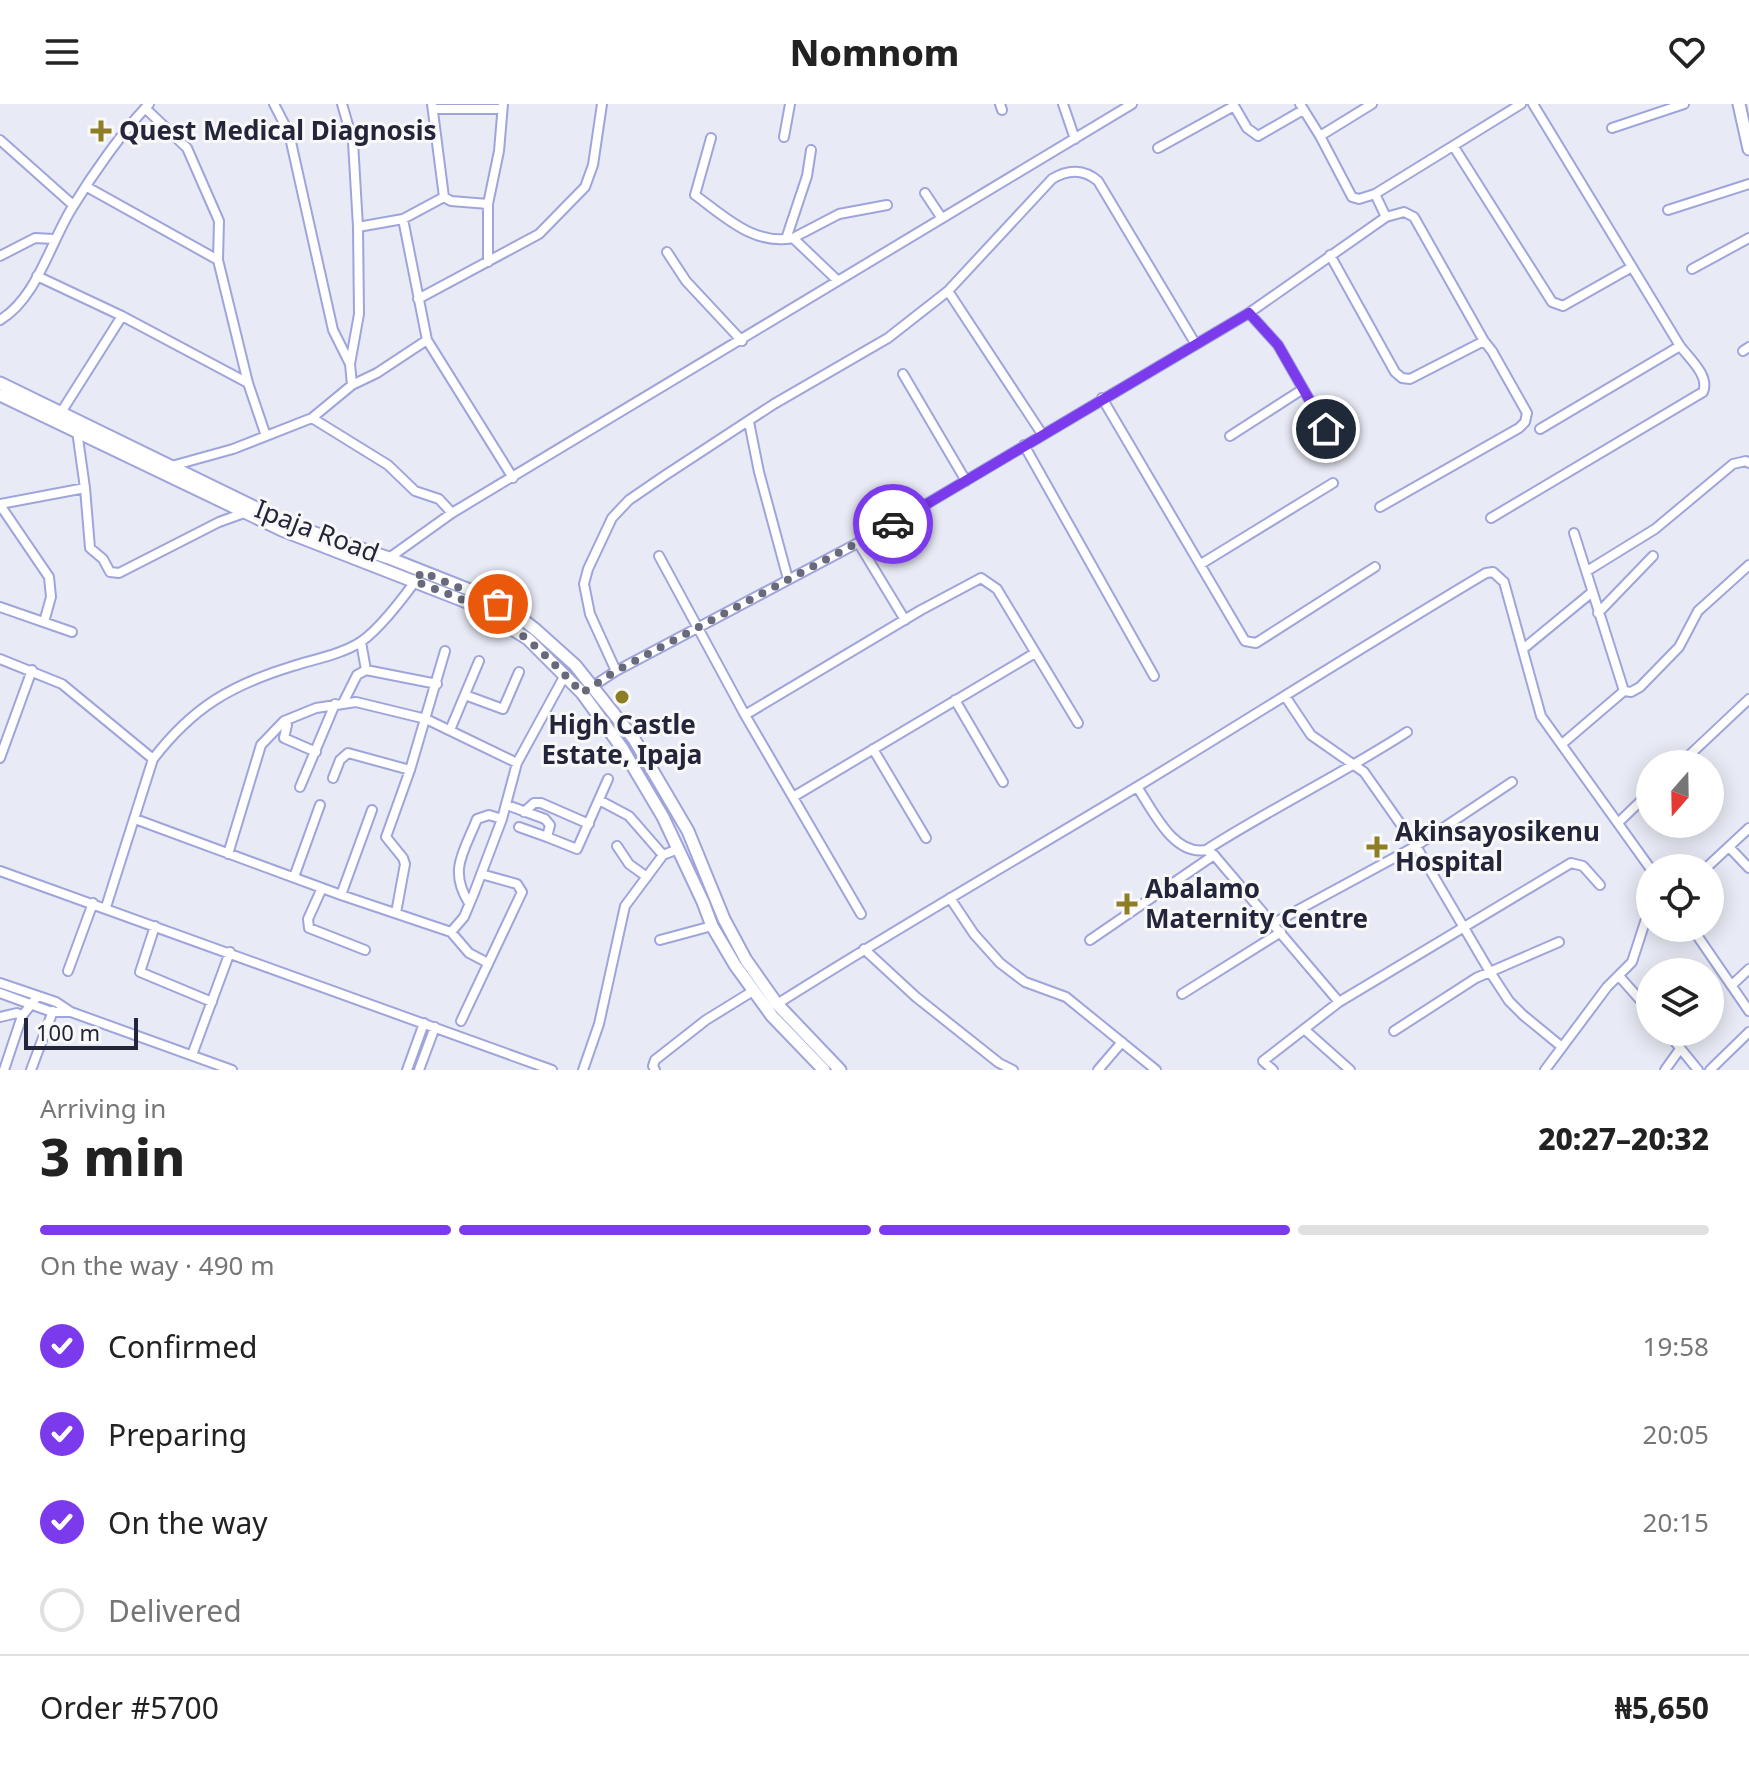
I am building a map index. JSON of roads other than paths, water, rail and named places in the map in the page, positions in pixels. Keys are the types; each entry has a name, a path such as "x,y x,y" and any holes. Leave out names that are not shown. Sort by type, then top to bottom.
{"main road":[{"path":"1739,104 1748,144"},
{"name":"Ipaja Road","path":"0,383 60,414 76,427 244,513 282,530 480,594 518,616 557,648 593,686 634,739 688,831 734,939 777,1004 840,1070"},
{"name":"Ipaja Road","path":"0,395 168,467 291,525 389,558 490,614 528,639 582,693 622,748 656,804 712,926 772,1016 824,1070"}],"street":[{"path":"274,104 289,133 333,330 350,364"},
{"path":"342,104 353,142 358,227 359,314 350,364 352,385"},
{"path":"418,299 544,230 585,187 593,165 602,104"},
{"path":"784,137 790,104"},
{"path":"1063,104 1075,139"},
{"path":"389,558 452,513 1132,104"},
{"path":"1320,136 1372,104"},
{"path":"1158,148 1233,105 1247,128 1258,136 1302,107 1352,197 1359,199 1375,194 1521,104"},
{"path":"1491,518 1703,392 1706,386 1533,104"},
{"path":"1612,128 1684,104"},
{"path":"0,320 11,314 37,276 73,205 147,106 187,148 219,221 218,260 248,383 266,436"},
{"path":"444,197 432,107 502,106 499,151 488,204 488,262"},
{"path":"711,138 695,195 747,231 762,237 790,239 839,214 887,205"},
{"path":"0,140 73,205"},
{"path":"1454,147 1557,306 1563,306 1632,267"},
{"path":"790,239 811,150"},
{"path":"616,671 590,614 584,584 612,518 629,500 774,404 888,338 948,291 1061,173 1083,172 1098,181 1195,343"},
{"path":"1668,210 1749,184"},
{"path":"87,187 218,260"},
{"path":"925,193 941,217"},
{"path":"1375,194 1386,217"},
{"path":"358,227 403,219 444,197"},
{"path":"444,197 451,201 488,204"},
{"path":"582,693 616,671 859,544 1249,313 1386,217 1404,212 1414,217 1527,413 1525,422 1519,428 1380,507"},
{"path":"403,219 427,340 513,478"},
{"path":"0,256 35,238 54,239"},
{"path":"1692,269 1749,238"},
{"path":"790,239 837,280"},
{"path":"667,252 686,281 742,341"},
{"path":"1330,255 1395,372 1402,378 1410,379 1484,341"},
{"path":"37,276 122,316 248,383"},
{"path":"948,291 1042,434"},
{"path":"1249,313 1278,345 1326,429"},
{"path":"60,414 122,316"},
{"path":"168,467 233,449 312,418 352,385 377,373 427,340"},
{"path":"1540,429 1680,346"},
{"path":"903,374 966,481"},
{"path":"1230,436 1303,389"},
{"path":"1102,398 1242,636 1250,644 1375,567"},
{"path":"312,418 388,465 415,491 439,499 452,513"},
{"path":"749,422 788,579"},
{"path":"76,427 90,548 103,559 110,572 119,573 219,522 244,513"},
{"path":"1024,445 1154,676"},
{"path":"1587,571 1655,529 1733,464 1749,463"},
{"path":"1201,564 1333,483"},
{"path":"44,622 51,597 49,577 0,505 85,488"},
{"path":"1574,533 1624,691"},
{"path":"859,544 905,620"},
{"path":"659,556 697,630 861,914"},
{"path":"1598,613 1653,556"},
{"path":"1562,744 1624,691 1635,691 1679,647 1698,611 1749,565"},
{"path":"777,1004 1486,573 1493,572 1504,582 1541,716 1641,854"},
{"path":"106,907 153,759 173,733 206,703 275,671 345,650 361,642 419,576"},
{"path":"745,715 970,583 984,579 997,589 1078,723"},
{"path":"1523,649 1591,593"},
{"path":"0,607 72,632"},
{"path":"361,642 366,670"},
{"path":"396,913 405,864 386,837 410,770 445,651"},
{"path":"793,797 1035,653"},
{"path":"0,659 62,684 153,759"},
{"path":"450,730 479,661"},
{"path":"0,758 32,670"},
{"path":"300,787 339,704 357,675 366,670 437,684"},
{"path":"465,695 503,709 519,672"},
{"path":"451,932 464,917 481,874 507,805 517,763 565,675"},
{"path":"1285,696 1311,735 1356,765 1416,846 1490,972 1516,1009 1562,1047"},
{"path":"1695,750 1749,699"},
{"path":"955,700 1003,782"},
{"path":"228,854 261,745 273,729 299,713 356,702 426,719 517,763"},
{"path":"284,721 287,725 284,738 316,752"},
{"path":"1090,940 1248,823 1356,765 1407,732"},
{"path":"873,749 926,838"},
{"path":"333,778 340,760 348,753 410,770"},
{"path":"519,827 577,849 608,779"},
{"path":"1274,923 1416,846 1512,782"},
{"path":"1137,787 1175,840 1196,852 1210,852 1339,1002"},
{"path":"599,800 629,816 663,855"},
{"path":"524,812 528,806 541,803 589,824"},
{"path":"294,877 320,805"},
{"path":"507,805 548,822 547,837"},
{"path":"1619,822 1636,806"},
{"path":"341,895 372,810"},
{"path":"469,903 460,890 456,875 477,819 489,815 502,819"},
{"path":"135,819 451,932 469,953 488,963"},
{"path":"1721,854 1749,828"},
{"path":"617,846 629,864 647,877"},
{"path":"1729,847 1749,868"},
{"path":"583,1070 599,1024 625,906 663,855 678,849"},
{"path":"1273,1070 1263,1061 1339,1002 1571,863 1583,866 1600,885"},
{"path":"0,871 552,1070"},
{"path":"461,1021 522,892 517,884 481,874"},
{"path":"322,888 308,919 309,928 365,950"},
{"path":"950,898 974,934 1000,963 1025,982 1066,997 1156,1070"},
{"path":"68,971 93,903"},
{"path":"155,926 140,972 212,1002"},
{"path":"660,940 712,926"},
{"path":"1182,994 1281,932"},
{"path":"1394,1031 1476,978 1559,942"},
{"path":"1545,1070 1607,987 1632,962 1638,942"},
{"path":"1702,942 1749,1011"},
{"path":"864,949 916,997 999,1063 1013,1070"},
{"path":"192,1055 230,952"},
{"path":"1732,985 1749,969"},
{"path":"1619,976 1636,995"},
{"path":"0,983 52,1012 71,1012"},
{"path":"655,1070 655,1060 706,1020 753,991"},
{"path":"0,993 56,1002 71,1012 232,1070"},
{"path":"4,1070 22,1016 35,1001"},
{"path":"31,1070 56,1002"},
{"path":"0,1017 17,1013 22,1016"},
{"path":"407,1070 424,1023"},
{"path":"419,1070 435,1027"},
{"path":"1304,1029 1350,1070"},
{"path":"1710,1070 1749,1032"},
{"path":"1098,1070 1122,1042"},
{"path":"1678,1046 1698,1070"},
{"path":"1665,1070 1680,1049"}],"place":[{"name":"Quest Medical Diagnosis","path":"101,131"},
{"name":"High Castle Estate, Ipaja","path":"622,697"},
{"name":"Akinsayosikenu Hospital","path":"1377,847"},
{"name":"Abalamo Maternity Centre","path":"1127,904"}]}
